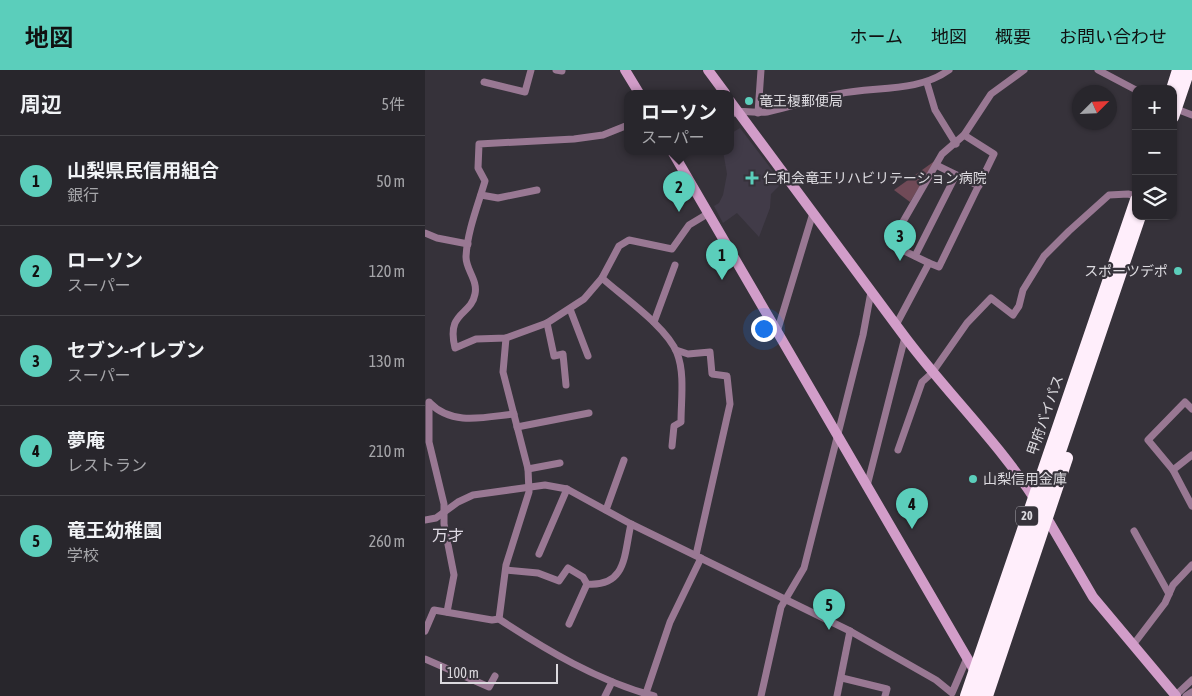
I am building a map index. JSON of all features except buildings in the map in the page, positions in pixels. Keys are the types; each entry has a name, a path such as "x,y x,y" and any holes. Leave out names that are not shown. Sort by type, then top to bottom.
{"highway":[{"path":"1173,85 1178,70"},
{"path":"1177,103 1189,70"},
{"name":"甲府バイパス","path":"985,696 1132,212"},
{"name":"甲府バイパス","path":"966,696 1093,337 1128,250 1138,220"},
{"path":"957,696 1112,248 1125,232"},
{"path":"985,696 1047,518 1122,290 1128,250"}],"street":[{"path":"484,82 525,92 531,70"},
{"path":"625,70 637,90"},
{"path":"708,70 723,90"},
{"path":"758,113 761,70"},
{"path":"734,113 758,113 839,94 927,83 949,70"},
{"path":"964,135 995,154 939,267 896,247 893,239 941,154 956,144 964,135 991,94 1024,70"},
{"path":"1098,70 1132,88"},
{"path":"927,83 935,110 956,144"},
{"path":"1177,112 1192,115"},
{"path":"734,113 813,213 933,373 1015,469 1047,518 1093,597 1176,696 1192,680"},
{"path":"624,127 603,135 574,139 479,144 478,168 485,181 468,244 466,259 469,273 475,282 476,292 473,304 460,313 452,331 455,348 476,339 506,338 547,323 584,299 602,278 619,246 629,240 672,249 689,225 709,213"},
{"path":"674,155 968,660 985,696"},
{"path":"936,165 979,186"},
{"path":"915,256 956,175"},
{"path":"481,195 497,198 537,190"},
{"path":"898,450 922,382 933,373 967,323 991,298 1013,315 1019,306 1023,290 1044,256 1109,195 1132,195"},
{"path":"777,332 813,213"},
{"path":"425,233 437,238 468,244"},
{"path":"896,325 929,263"},
{"path":"654,322 675,265"},
{"path":"602,278 641,313 654,322 676,350 681,373 681,422 674,426 672,446"},
{"path":"761,696 781,607 804,568 863,335 871,292"},
{"path":"570,309 588,356"},
{"path":"547,323 555,356 563,354 566,385"},
{"path":"867,487 905,337"},
{"path":"499,619 506,570 521,523 529,487 528,469 503,372 506,338"},
{"path":"645,695 670,622 699,556 730,404 727,376 712,374 709,352 688,354 676,350"},
{"path":"427,402 438,412 453,417 470,419 514,414"},
{"path":"427,402 429,442 443,504 454,575 447,612"},
{"path":"1192,409 1185,402 1148,440 1173,470 1192,506"},
{"path":"517,427 589,413"},
{"path":"1173,470 1192,455"},
{"path":"606,510 624,460"},
{"path":"528,469 560,463"},
{"path":"425,520 436,518 458,502 473,495 545,485 567,489 631,524 850,631 936,680 952,693 968,660"},
{"path":"539,554 567,489"},
{"path":"587,584 604,584 617,576 631,524"},
{"path":"1133,531 1169,594"},
{"path":"1133,645 1165,603 1173,585 1192,565"},
{"path":"506,570 538,573 559,581 567,568 583,577 587,584"},
{"path":"569,624 587,584"},
{"path":"425,631 434,610 492,620 499,619 534,642 612,682 645,695 654,696"},
{"path":"837,696 850,631"},
{"path":"425,660 489,687 495,676"},
{"path":"841,678 887,689 885,696"},
{"path":"605,696 612,682"},
{"path":"1186,696 1192,692"}],"shaded area":[{"name":"仁和会竜王リハビリテーション病院","path":"740,128 782,183 771,194 770,208 759,237 737,213 723,223 714,206 719,203 723,195 727,174 724,155 734,155 734,132"},
{"path":"936,160 910,202 894,190"}],"place":[{"name":"竜王榎郵便局","path":"749,101"},
{"name":"仁和会竜王リハビリテーション病院","path":"752,178"},
{"name":"ローソン","path":"679,212"},
{"name":"セブン-イレブン","path":"900,261"},
{"name":"スポーツデポ","path":"1178,271"},
{"name":"山梨県民信用組合","path":"722,280"},
{"name":"山梨信用金庫","path":"973,479"},
{"name":"夢庵","path":"912,529"},
{"name":"竜王幼稚園","path":"829,630"}],"district":[{"name":"万才","path":"448,535"}]}
